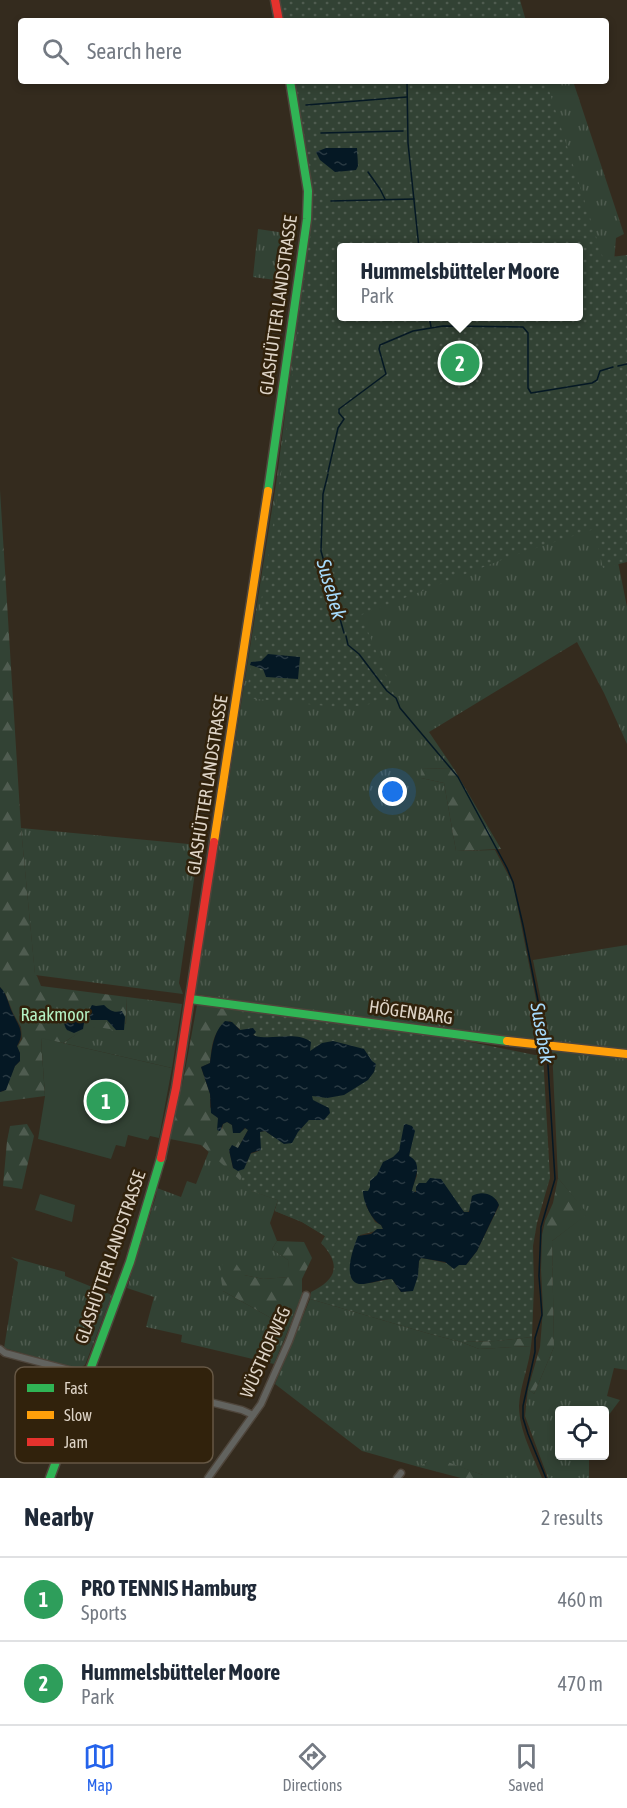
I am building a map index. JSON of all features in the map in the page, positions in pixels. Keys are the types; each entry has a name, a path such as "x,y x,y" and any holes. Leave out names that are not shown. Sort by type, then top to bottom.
{"street":[{"path":"275,0 278,18"},
{"name":"GLASHÜTTER LANDSTRASSE","path":"91,1367 130,1262 161,1158 176,1088 190,999 308,219 308,191 290,84"},
{"name":"HÖGENBARG","path":"190,999 486,1039 627,1054"},
{"name":"WÜSTHOFWEG","path":"208,1478 261,1404 306,1295"},
{"path":"0,1349 5,1353 60,1367"},
{"path":"213,1403 253,1415"},
{"name":"GLASHÜTTER LANDSTRASSE","path":"50,1478 55,1463"}],"green space":[{"path":"280,0 520,0 525,18 283,18"},
{"path":"294,84 547,84 603,258 627,255 627,562 603,568 594,529 509,557 361,615 396,699 359,706 337,707 246,698 282,467 313,195"},
{"path":"453,84 574,84 624,234 616,238 594,470 614,542 627,607 627,744 577,642 429,732 454,769 421,768 421,778 444,783 456,851 495,850 513,884 544,1040 486,1036 195,994 276,484 311,215"},
{"path":"258,229 292,234 283,266 284,281 253,277"},
{"name":"Raakmoor","path":"0,490 21,828 35,974 41,986 127,997 125,1034 106,1028 92,1028 63,1043 41,1039 45,1096 0,1102 0,1092 4,1091 15,1066 20,1061 17,1047 22,1039 21,1027 0,987"},
{"path":"421,768 454,769 501,849 456,851 444,783 421,778"},
{"path":"21,828 199,845 179,983 183,994 35,975"},
{"path":"627,945 627,1050 549,1041 533,960"},
{"path":"127,997 182,1004 172,1068 63,1043 86,1028 126,1024"},
{"path":"197,1005 451,1038 417,1173 415,1161 325,1236 302,1222 275,1211 278,1200 252,1191 201,1145 170,1139","holes":["230,1021 242,1030 251,1028 306,1122 301,1129 260,1138 261,1148 246,1164 233,1168 229,1150 238,1148 248,1130 246,1128 234,1133 232,1125 227,1122 223,1124 222,1130 218,1118 210,1107 210,1094 201,1067 210,1063 216,1033"]},
{"path":"240,1011 451,1038 535,1055 543,1054 550,1178 533,1246 532,1337 461,1342 310,1299 311,1292 326,1282 333,1271 332,1258 321,1243 325,1236 302,1222 275,1211 278,1200 252,1191 240,1181 250,1154 260,1151 260,1132 265,1131 285,1144 291,1144 309,1120 324,1119 329,1116 329,1108 312,1100 313,1096 327,1098 344,1095 368,1080 376,1069 366,1049 333,1041 317,1045 310,1051 283,1036 256,1037 253,1034 256,1033 251,1028 245,1031 240,1030","holes":["404,1125 408,1156 416,1163 417,1176 411,1190 413,1193 426,1183 451,1196 458,1207 466,1213 470,1210 472,1196 496,1199 499,1206 477,1251 466,1265 421,1258 417,1276 409,1291 401,1292 392,1279 366,1283 356,1282 352,1279 351,1261 360,1235 383,1229 375,1222 366,1206 366,1191 370,1189 370,1180 399,1149"]},
{"path":"41,1038 172,1068 159,1138 150,1136 148,1140 128,1135 125,1147 116,1145 111,1159 38,1139 45,1096"},
{"path":"552,1048 627,1057 627,1370 614,1368 607,1396 620,1400 609,1415 609,1406 555,1406 555,1460 589,1460 589,1478 548,1478 525,1416 528,1389 534,1394 554,1347 552,1241 587,1214 558,1178"},
{"path":"27,1124 34,1136 22,1189 3,1186 10,1126"},
{"path":"209,1151 252,1191 278,1200 270,1223 277,1241 272,1249 288,1260 290,1277 263,1279 244,1275 223,1291 289,1328 274,1364 181,1342 182,1335 146,1327 154,1297 127,1288 157,1188 181,1197 187,1181 196,1184"},
{"path":"558,1178 588,1214 552,1241 554,1347 534,1394 528,1389 540,1347 543,1310 542,1235 553,1203"},
{"path":"40,1194 75,1205 72,1222 35,1210"},
{"path":"277,1241 304,1242 312,1258 302,1279 302,1294 289,1328 223,1291 220,1272 223,1263 235,1262 244,1275 263,1279 289,1277 288,1260 272,1249"},
{"path":"11,1257 65,1272 65,1276 112,1295 85,1365 71,1367 4,1348 18,1262"},
{"path":"310,1299 479,1349 531,1346 519,1406 521,1424 527,1443 542,1478 483,1478 483,1475 434,1458 419,1467 362,1451 275,1384"},
{"path":"532,1337 531,1346 479,1349 461,1342 496,1341"},
{"path":"434,1457 483,1475 483,1478 461,1478 419,1467"}],"water":[{"path":"326,148 357,148 358,166 356,170 335,172 320,160 316,152"},
{"path":"268,654 300,657 298,679 266,677 263,669 250,665 251,662 261,661"},
{"path":"0,987 19,1026 21,1037 17,1046 20,1061 15,1066 6,1090 0,1092"},
{"path":"92,1005 104,1005 112,1011 122,1011 125,1017 124,1030 116,1030 107,1020 91,1020 88,1012"},
{"path":"72,1009 80,1012 84,1023 83,1029 74,1033 67,1030 64,1022 65,1016"},
{"path":"225,1021 232,1022 240,1030 253,1028 256,1032 253,1035 260,1037 290,1036 304,1039 311,1042 310,1051 322,1043 333,1041 364,1049 376,1064 374,1072 368,1080 344,1095 327,1098 312,1096 313,1100 329,1108 330,1113 324,1120 309,1120 292,1143 284,1144 265,1131 260,1132 261,1150 251,1153 244,1169 238,1171 233,1168 229,1150 232,1145 238,1148 248,1130 245,1128 240,1133 233,1133 232,1125 227,1122 223,1124 220,1131 217,1130 218,1118 211,1113 210,1094 201,1067 210,1063 212,1046"},
{"path":"406,1124 412,1126 415,1131 409,1156 414,1159 417,1167 412,1191 416,1192 419,1183 426,1183 430,1178 441,1179 464,1212 469,1212 472,1196 480,1193 491,1196 499,1205 477,1251 466,1265 459,1265 454,1269 445,1262 421,1258 413,1291 401,1292 392,1279 359,1284 351,1276 350,1262 358,1236 383,1229 369,1211 363,1191 368,1191 370,1181 377,1175 383,1162 399,1151"}],"waterway":[{"path":"407,84 408,143 418,243"},
{"path":"306,105 407,97"},
{"path":"321,133 403,131"},
{"path":"368,172 385,199"},
{"path":"331,201 414,199"},
{"path":"430,321 431,327"},
{"name":"Susebek","path":"328,472 338,428 344,419 339,409 386,374 380,345 413,331 443,326 523,327 528,333 528,388 531,393 592,383 597,380 600,371 613,367"},
{"name":"Susebek","path":"618,366 627,364"},
{"name":"Susebek","path":"328,474 323,494 321,551 344,633"},
{"name":"Susebek","path":"346,636 348,645 359,654 387,691 396,698 400,708 458,777 507,868 513,882 523,925 546,1041"},
{"name":"Susebek","path":"546,1478 528,1434 523,1418 523,1406 535,1352 535,1338 542,1315 539,1276 541,1227 555,1179 547,1049"}],"traffic: fast":[{"path":"268,491 307,219 308,191 290,84"},
{"path":"190,999 507,1041"},
{"path":"91,1367 130,1262 161,1158"},
{"path":"50,1478 56,1463"}],"traffic: slow":[{"path":"214,842 268,491"},
{"path":"507,1041 627,1054"}],"traffic: jam":[{"path":"275,0 278,18"},
{"path":"161,1158 176,1088 214,842"}],"place":[{"name":"Hummelsbütteler Moore","path":"460,363"},
{"name":"PRO TENNIS Hamburg","path":"106,1101"}]}
